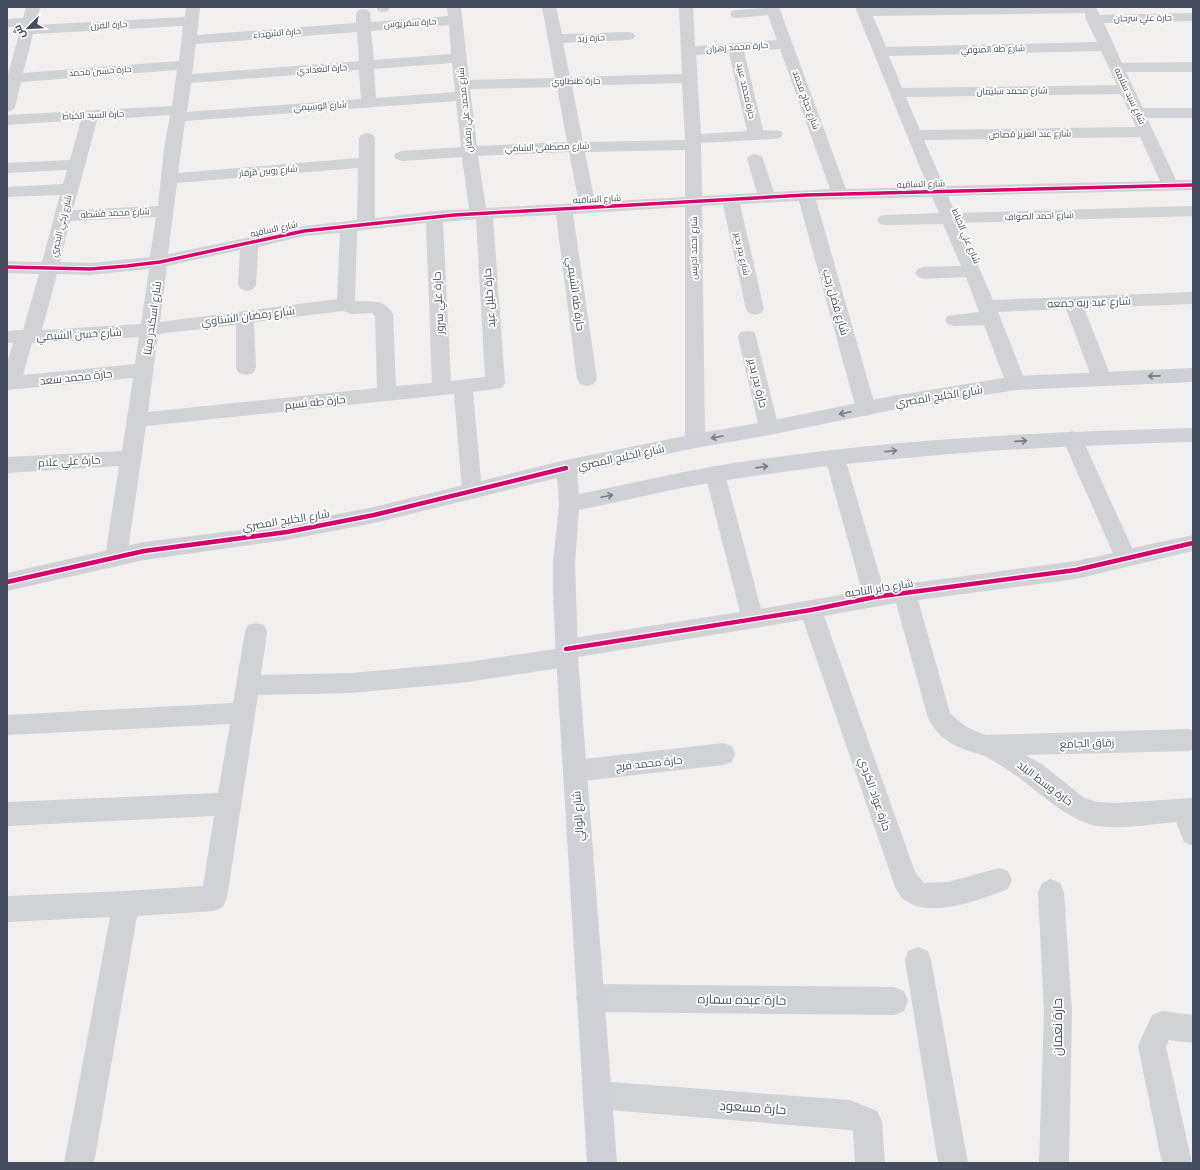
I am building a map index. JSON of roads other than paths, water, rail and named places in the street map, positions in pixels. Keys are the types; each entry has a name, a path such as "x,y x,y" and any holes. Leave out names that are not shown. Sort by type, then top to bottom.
{"main road":[{"name":"شارع الخليج المصري","path":"7,582 144,551 287,532 374,515 566,468 695,441 866,409 1016,383 1193,375"},
{"path":"569,504 715,474 924,448 1072,438 1193,435"},
{"name":"شارع الوالي","path":"566,468 569,504 564,563 567,653 602,1163"}],"street":[{"path":"7,107 13,72 33,7"},
{"path":"549,7 588,208"},
{"name":"شارع احمد ادريس","path":"686,7 693,142 695,441"},
{"path":"737,14 773,9"},
{"name":"شارع حجاج محمد","path":"773,9 840,194"},
{"name":"حارة علي سرحان","path":"863,10 1091,12 1189,17"},
{"name":"شارع علي الخياط","path":"863,10 914,136 972,271 1016,383"},
{"name":"شارع سيد سلامه","path":"1091,12 1170,185"},
{"name":"حارة سقريوس","path":"363,19 455,13"},
{"name":"شارع محمد علي رمضان","path":"455,13 469,150 481,213"},
{"name":"حارة الفرن","path":"7,23 28,26 192,14"},
{"name":"شارع اسكندر مينا","path":"116,557 132,458 136,420 160,262 172,149 190,40 192,14"},
{"path":"363,19 369,103"},
{"name":"حارة الشهداء","path":"190,40 363,19"},
{"name":"حارة زيد","path":"555,39 628,36"},
{"name":"حارة محمد زهران","path":"688,50 786,44"},
{"name":"شارع طه المنوفي","path":"880,52 1106,46"},
{"name":"حارة محمد عبيد","path":"735,47 756,136"},
{"name":"حارة البغدادي","path":"185,72 366,65 459,58"},
{"path":"1117,68 1193,67"},
{"name":"حارة حسين محمد","path":"13,72 185,72"},
{"name":"حارة طنطاوي","path":"463,90 563,81 690,78"},
{"name":"شارع محمد سليمان","path":"897,93 1127,88"},
{"name":"شارع الوسيمي","path":"178,114 369,103 463,90"},
{"path":"1138,113 1193,113"},
{"name":"حارة السيد الخياط","path":"7,120 90,115 178,114"},
{"name":"شارع زكي البحيري","path":"9,383 21,337 50,268 90,115"},
{"name":"شارع عبد العزيز قصاص","path":"914,136 1146,132"},
{"name":"شارع مصطفى الشامي","path":"402,156 469,150 693,142 776,134"},
{"path":"346,304 367,162 367,138"},
{"path":"755,159 767,197"},
{"name":"شارع روبين قرقار","path":"169,179 367,162"},
{"path":"7,168 77,165"},
{"name":"شارع الساقيه","path":"7,267 90,269 160,262 304,231 434,216 588,208 694,200 806,195 1193,185"},
{"path":"7,192 70,189"},
{"name":"شارع فضل رجب","path":"806,195 866,409"},
{"name":"شارع بدر بدير","path":"730,199 755,309"},
{"name":"حارة طه الشيمي","path":"564,209 588,379"},
{"name":"شارع محمد قشطه","path":"63,216 166,211"},
{"name":"شارع احمد الصواف","path":"886,220 1193,211"},
{"name":"حارة خليل عيد","path":"481,213 495,383"},
{"name":"حارة علي سرور","path":"434,216 442,389"},
{"path":"247,285 249,242"},
{"path":"924,273 972,271"},
{"name":"شارع عبد ربه جمعه","path":"954,320 988,312 1073,303 1193,298"},
{"path":"1073,303 1102,379"},
{"name":"شارع رمضان الشناوي","path":"150,329 346,304 352,308 376,307 384,314 388,394"},
{"path":"245,316 246,368"},
{"name":"شارع حسن الشيمي","path":"21,337 83,335 150,329"},
{"name":"حارة بدر بدير","path":"747,337 769,428"},
{"name":"حارة محمد سعد","path":"9,383 144,370"},
{"name":"حارة طه نسيم","path":"136,420 495,383"},
{"path":"463,386 472,491"},
{"path":"1072,438 1126,559"},
{"name":"حارة علي علام","path":"7,465 132,458"},
{"path":"835,458 875,597"},
{"path":"715,474 753,619"},
{"name":"شارع داير الناحيه","path":"248,685 351,683 460,673 753,619 811,610 875,597 1076,570 1193,543"},
{"name":"حارة وسط البلد","path":"905,594 940,718 952,731 967,740 985,746 1010,758 1034,773 1074,805 1096,814 1117,815 1189,810"},
{"name":"حارة عواد الكردي","path":"811,610 904,878 910,888 919,895 932,897 999,880"},
{"path":"7,909 126,904 214,898 256,632"},
{"path":"7,725 243,713"},
{"name":"زقاق الجامع","path":"985,746 1189,740"},
{"name":"حارة محمد فرج","path":"575,770 723,754"},
{"path":"7,814 229,804"},
{"path":"1189,810 1193,834"},
{"name":"حارة نعمان","path":"1051,892 1058,1012 1054,1163"},
{"path":"79,1163 126,904"},
{"path":"918,960 953,1163"},
{"name":"حارة عبده سماره","path":"590,998 894,1001"},
{"path":"1177,1163 1152,1046 1162,1025 1193,1029"},
{"name":"حارة مسعود","path":"597,1095 850,1115 867,1121 870,1163"}]}
